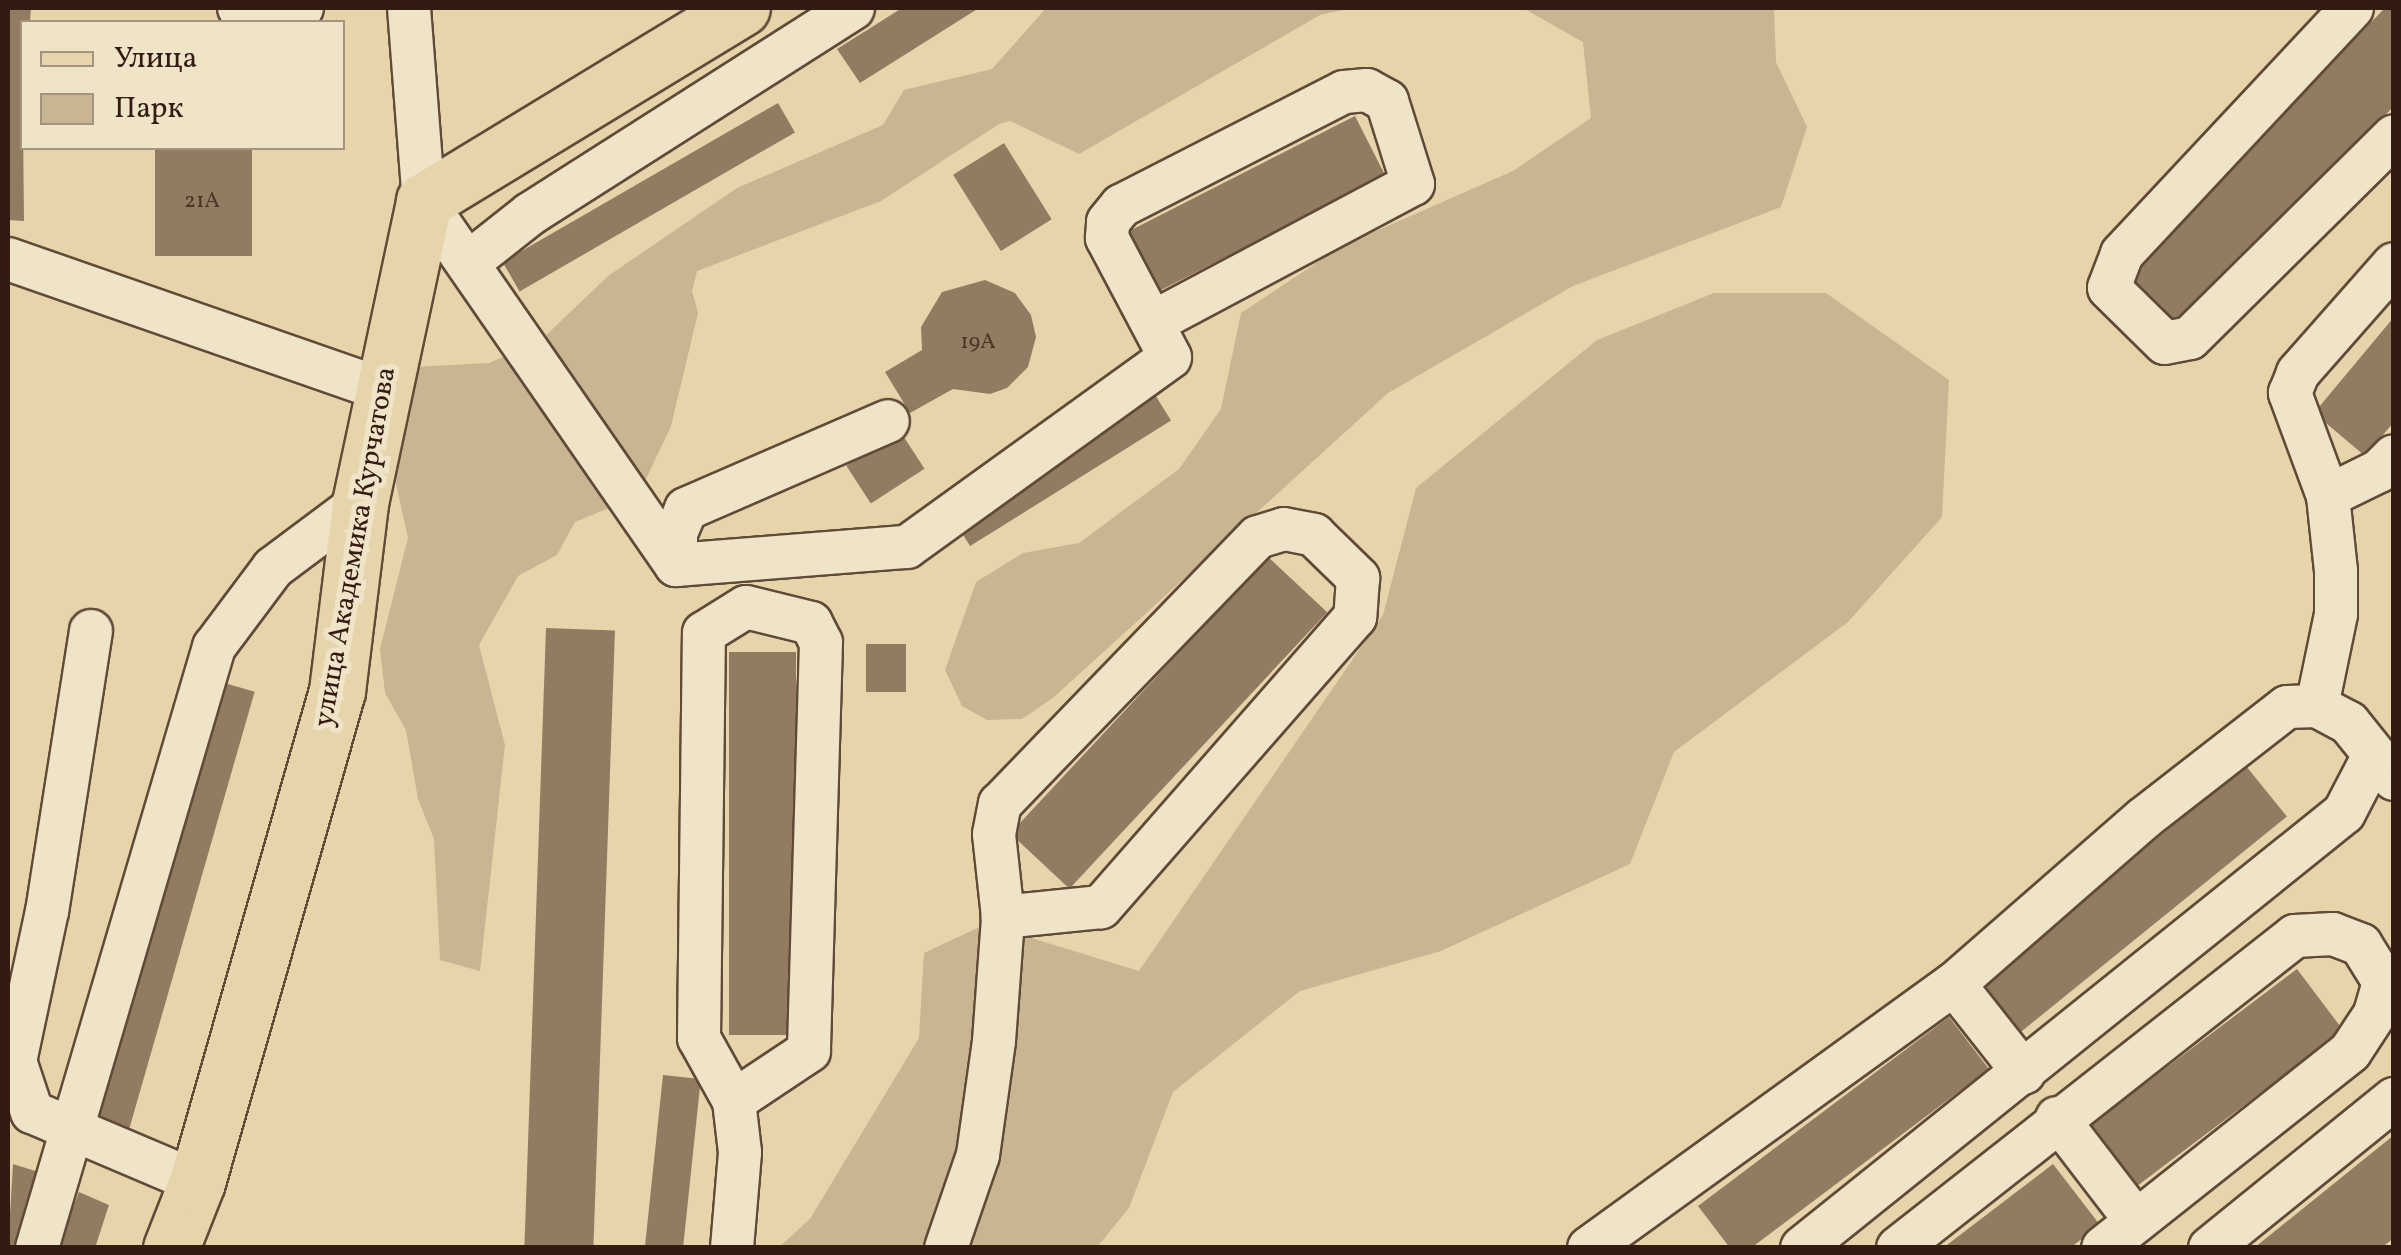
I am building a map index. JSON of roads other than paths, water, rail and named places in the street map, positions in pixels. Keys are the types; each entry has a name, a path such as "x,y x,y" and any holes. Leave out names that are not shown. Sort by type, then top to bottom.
{"main road":[{"path":"424,201 742,8"},
{"name":"улица Академика Курчатова","path":"170,1248 197,1182 337,691 360,503 380,389 424,201"}],"street":[{"path":"240,8 302,8"},
{"name":"улица Академика Курчатова","path":"408,8 424,201"},
{"path":"468,263 530,214 852,8"},
{"path":"2352,8 2122,254 2109,288 2165,344 2190,338 2394,136"},
{"path":"676,564 907,547 1170,357 1155,321 1106,238 1108,222 1121,206 1344,92 1367,90 1387,102 1413,184 1155,321"},
{"path":"424,201 676,564"},
{"path":"8,260 380,389"},
{"path":"2317,706 2336,614 2328,496 2290,393 2298,373 2394,264"},
{"path":"676,564 676,533 686,509 888,421"},
{"path":"2328,496 2379,471 2394,456"},
{"path":"37,1248 76,1132 214,648 274,568 360,503"},
{"path":"946,1248 978,1155 1002,917 994,834 1000,804 1258,537 1284,529 1314,535 1358,578 1356,617 1101,907 1002,917"},
{"path":"732,1248 740,1152 734,1102 699,1038 704,633 746,607 811,623 821,643 810,1051 734,1102"},
{"path":"91,631 47,911 15,1062 32,1112 197,1182"},
{"path":"1589,1248 1954,984 2143,820 2286,707 2317,706 2349,723 2384,768 2344,813 1802,1248"},
{"path":"1898,1248 2056,1118 2295,936 2333,934 2361,945 2389,982 2375,1014 2350,1052 2103,1248"},
{"path":"1954,984 2024,1072"},
{"path":"2210,1248 2394,1099"},
{"path":"2056,1118 2136,1221"}]}
